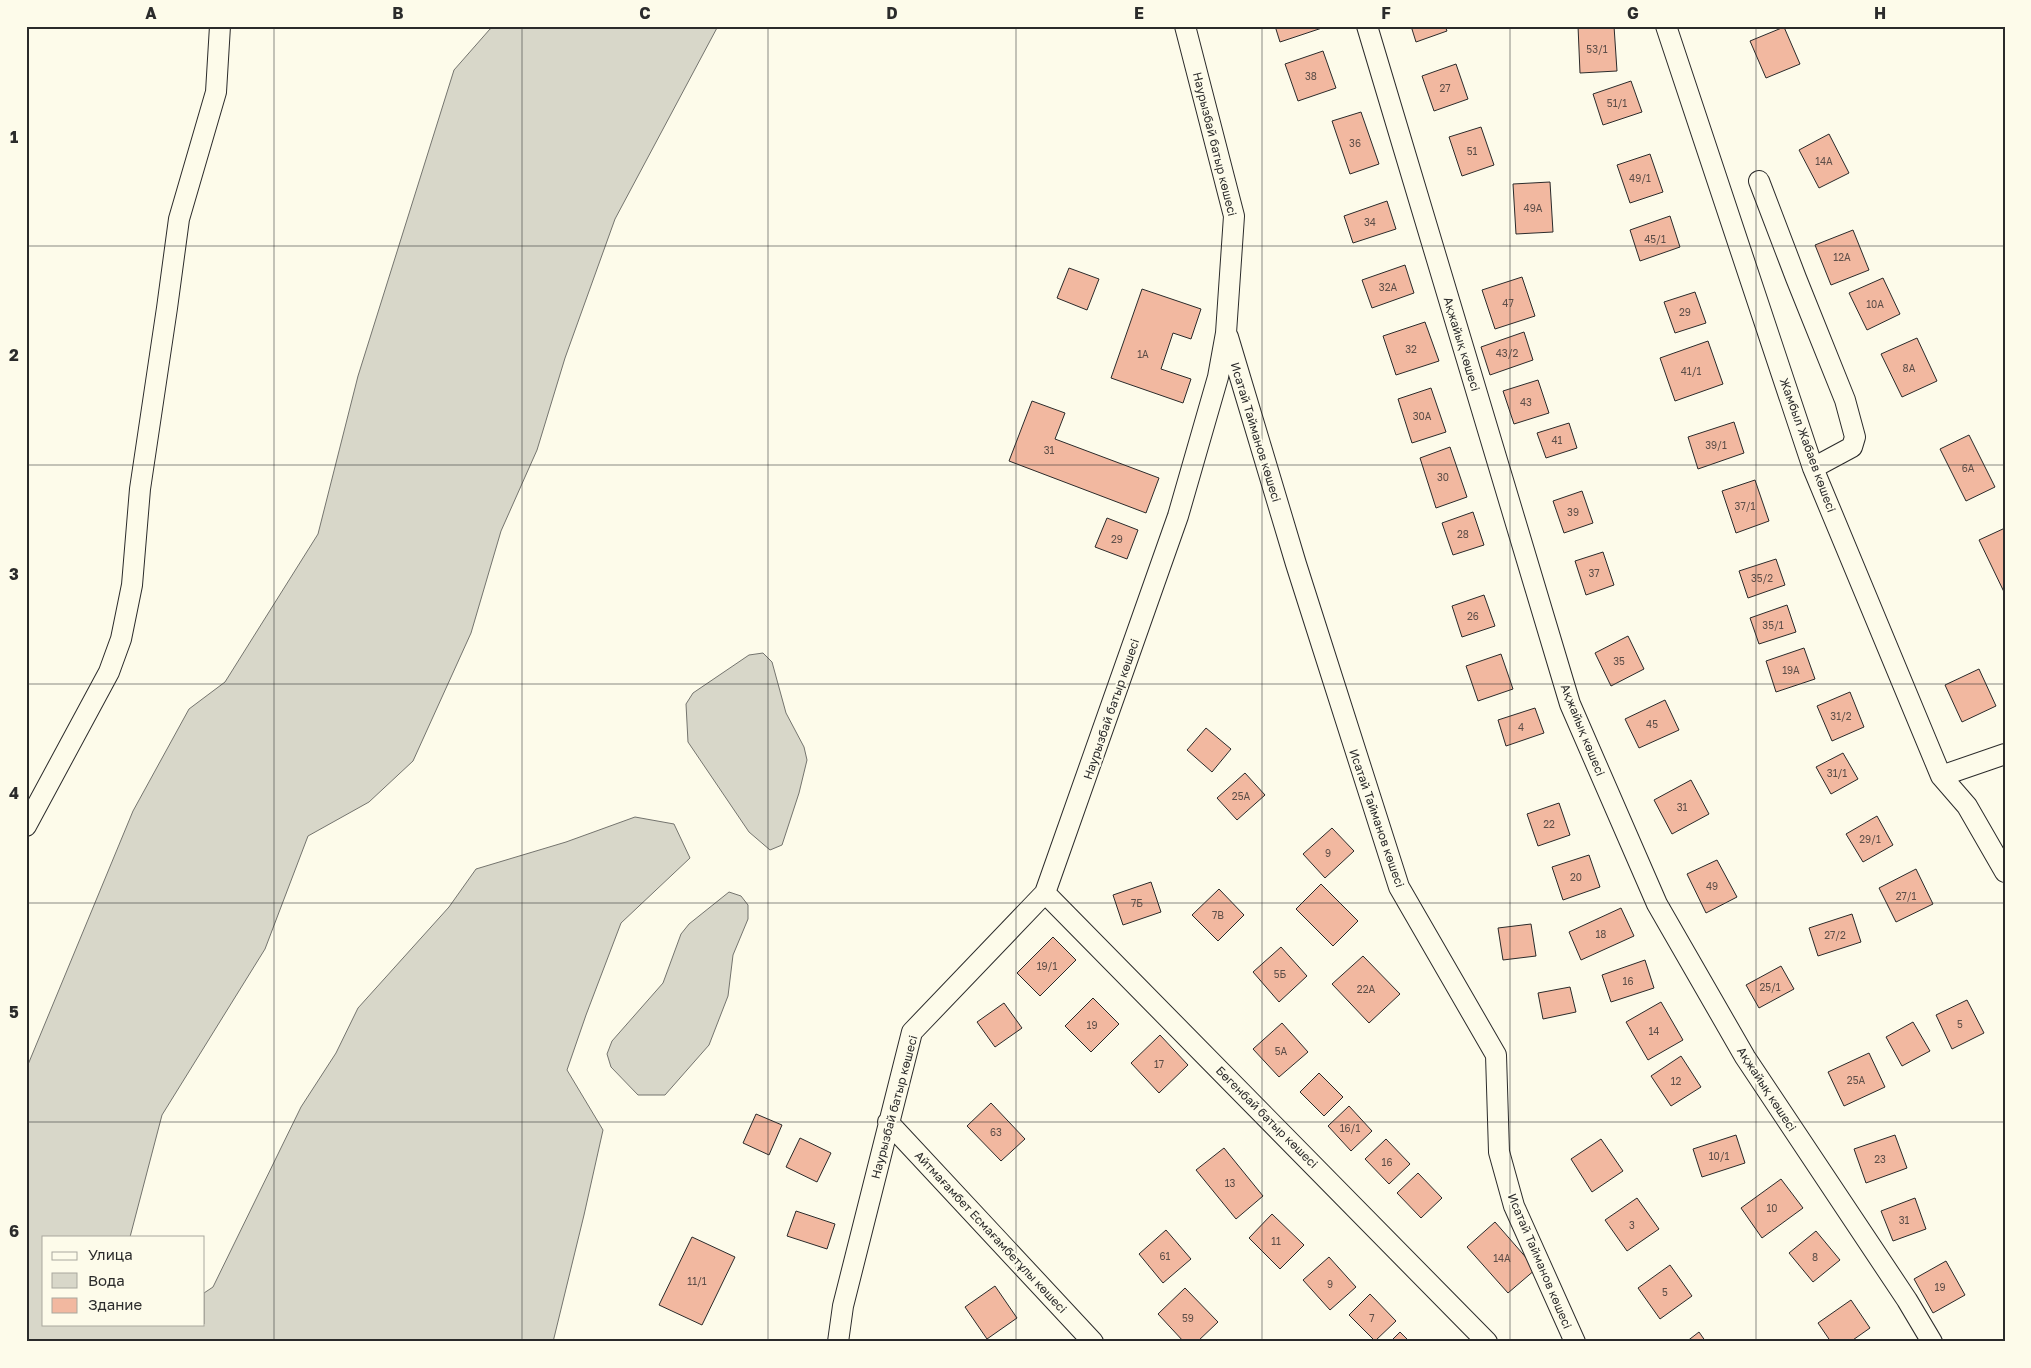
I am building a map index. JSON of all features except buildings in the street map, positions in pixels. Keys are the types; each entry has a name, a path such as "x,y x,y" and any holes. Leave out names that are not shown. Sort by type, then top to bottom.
{"street":[{"path":"26,826 109,672 121,639 132,585 140,489 179,220 216,92 220,26"},
{"name":"Наурызбай батыр көшесі","path":"838,1342 844,1306 888,1122 912,1032 1045,893 1178,516 1218,377 1226,333 1234,216 1185,26"},
{"name":"Ақжайық көшесі","path":"1367,26 1570,704 1658,904 1745,1057 1907,1300 1932,1342"},
{"name":"Жамбыл Жабаев көшесі","path":"1666,26 1813,468 1940,776 1967,806 2005,872"},
{"path":"1759,181 1845,400 1855,437 1852,447 1813,468"},
{"name":"Исатай Тайманов көшесі","path":"1226,333 1302,583 1399,887 1496,1055 1499,1152 1514,1206 1575,1342"},
{"path":"1940,776 2005,754"},
{"name":"Бөгенбай батыр көшесі","path":"1045,893 1487,1342"},
{"name":"Айтмағамбет Есмағамбетұлы көшесі","path":"888,1122 1093,1342"}],"water":[{"path":"496,26 718,26 615,219 565,358 537,450 501,531 471,633 413,761 369,802 308,836 265,949 162,1115 130,1236 42,1236 42,1326 205,1326 205,1292 213,1287 301,1107 336,1053 358,1008 449,907 476,869 566,842 635,817 674,824 690,858 621,923 567,1070 603,1130 553,1342 26,1342 27,1067 133,811 189,709 225,682 318,534 358,376 454,70 490,29"},
{"path":"763,653 772,662 786,713 804,747 807,760 799,793 782,845 770,850 749,832 688,742 686,704 693,693 749,655"},
{"path":"729,892 741,896 748,905 748,919 733,955 728,996 709,1045 665,1095 638,1095 611,1067 607,1054 612,1041 663,983 681,934 689,924"}]}
